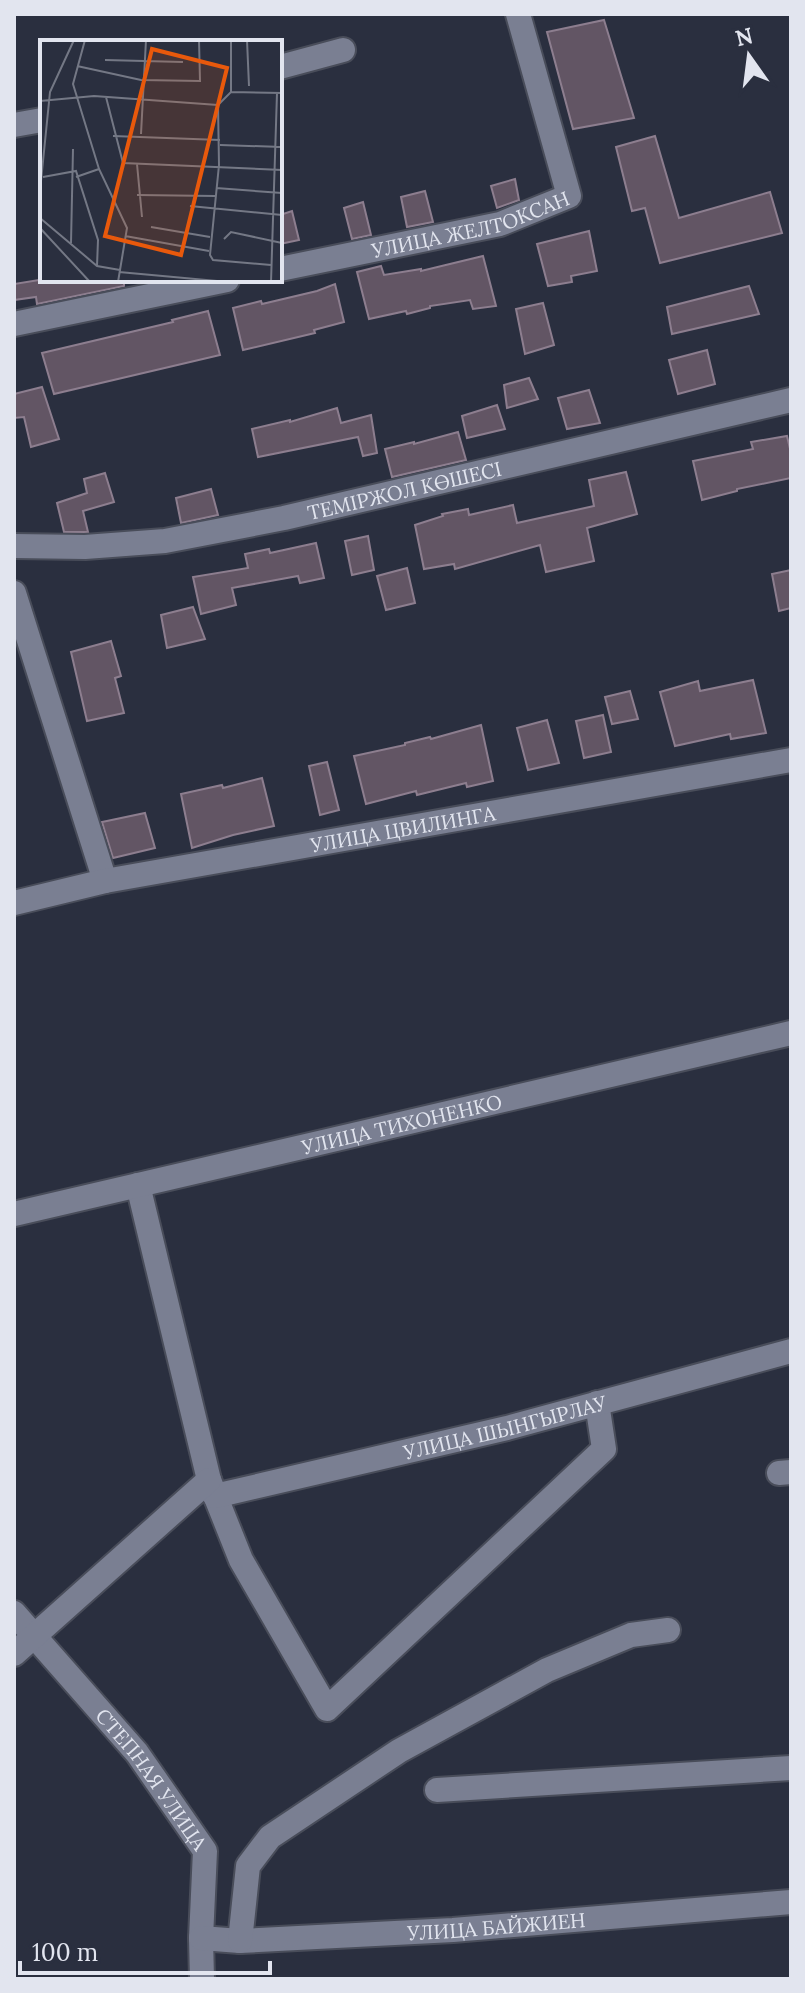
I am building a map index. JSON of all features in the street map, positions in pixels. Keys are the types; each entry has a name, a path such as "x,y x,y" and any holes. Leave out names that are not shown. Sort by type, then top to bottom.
{"street":[{"name":"УЛИЦА ЖЕЛТОКСАН","path":"282,269 500,224 569,196 518,14"},
{"path":"282,66 343,50"},
{"path":"14,125 40,120"},
{"path":"14,324 217,282"},
{"name":"ТЕМІРЖОЛ КӨШЕСІ","path":"14,546 85,547 180,539 299,515 791,400"},
{"path":"14,593 105,881"},
{"name":"УЛИЦА ЦВИЛИНГА","path":"14,903 105,881 791,760"},
{"name":"УЛИЦА ТИХОНЕНКО","path":"14,1214 791,1033"},
{"path":"138,1185 212,1488 241,1560 327,1709 604,1449 597,1403"},
{"name":"УЛИЦА ШЫНГЫРЛАУ","path":"212,1488 507,1428 791,1351"},
{"path":"14,1654 212,1488"},
{"name":"СТЕПНАЯ УЛИЦА","path":"14,1613 137,1753 205,1851 202,1979"},
{"path":"240,1941 248,1866 270,1837 399,1751 547,1670 631,1635 668,1630"},
{"path":"437,1790 791,1768"},
{"name":"УЛИЦА БАЙЖИЕН","path":"201,1938 240,1941 453,1930 791,1902"}],"building":[{"path":"604,20 634,118 573,129 547,32"},
{"path":"655,136 679,218 770,192 782,233 660,263 645,208 632,211 616,147"},
{"path":"515,179 519,200 497,208 491,186"},
{"path":"425,191 433,222 407,227 401,197"},
{"path":"363,202 371,235 352,239 344,208"},
{"path":"292,211 299,240 282,244 282,214"},
{"path":"589,231 597,271 571,276 572,282 548,286 537,244"},
{"path":"483,256 496,306 473,309 470,300 369,319 357,272 381,266 384,275 421,271"},
{"path":"40,280 124,282 124,286 37,304 36,297 14,300 14,284"},
{"path":"335,284 344,322 314,330 315,333 243,350 233,308 261,301 262,304"},
{"path":"749,286 759,314 672,334 667,307"},
{"path":"543,303 554,345 525,354 516,309"},
{"path":"208,311 220,355 54,394 42,353"},
{"path":"707,350 715,384 678,394 669,360"},
{"path":"529,378 538,399 507,408 504,385"},
{"path":"42,387 59,439 31,447 24,417 14,418 14,394"},
{"path":"589,390 600,423 567,429 558,398"},
{"path":"497,405 505,429 467,438 462,416"},
{"path":"337,408 341,423 371,415 377,453 363,456 358,437 258,457 252,429"},
{"path":"458,432 466,460 392,477 385,449"},
{"path":"787,436 791,478 702,500 693,461 753,449 751,442"},
{"path":"626,472 637,514 587,528 594,561 546,572 540,545 455,569 454,564 424,569 415,525 442,514 468,509 469,515 513,505 517,523 594,506 589,480"},
{"path":"105,473 114,502 83,511 88,532 64,532 57,503 87,493 84,479"},
{"path":"211,489 218,515 181,523 176,498"},
{"path":"368,536 374,570 352,575 345,541"},
{"path":"316,543 324,578 300,583 298,576 232,588 236,605 201,614 193,577 248,568 245,554 269,549 270,553"},
{"path":"407,568 415,603 386,610 377,576"},
{"path":"791,570 791,608 779,611 772,574"},
{"path":"193,607 205,639 167,648 161,615"},
{"path":"111,641 121,676 115,678 124,713 87,721 71,652"},
{"path":"753,680 766,733 731,739 730,734 675,746 660,692 698,681 700,691"},
{"path":"630,691 638,719 612,724 605,697"},
{"path":"603,715 611,752 584,758 576,721"},
{"path":"547,720 559,763 528,770 517,728"},
{"path":"481,725 493,781 467,787 466,783 417,795 416,791 366,804 354,756"},
{"path":"327,762 339,810 320,815 309,766"},
{"path":"262,778 274,826 192,848 181,794"},
{"path":"145,813 155,848 113,858 102,822"}]}
